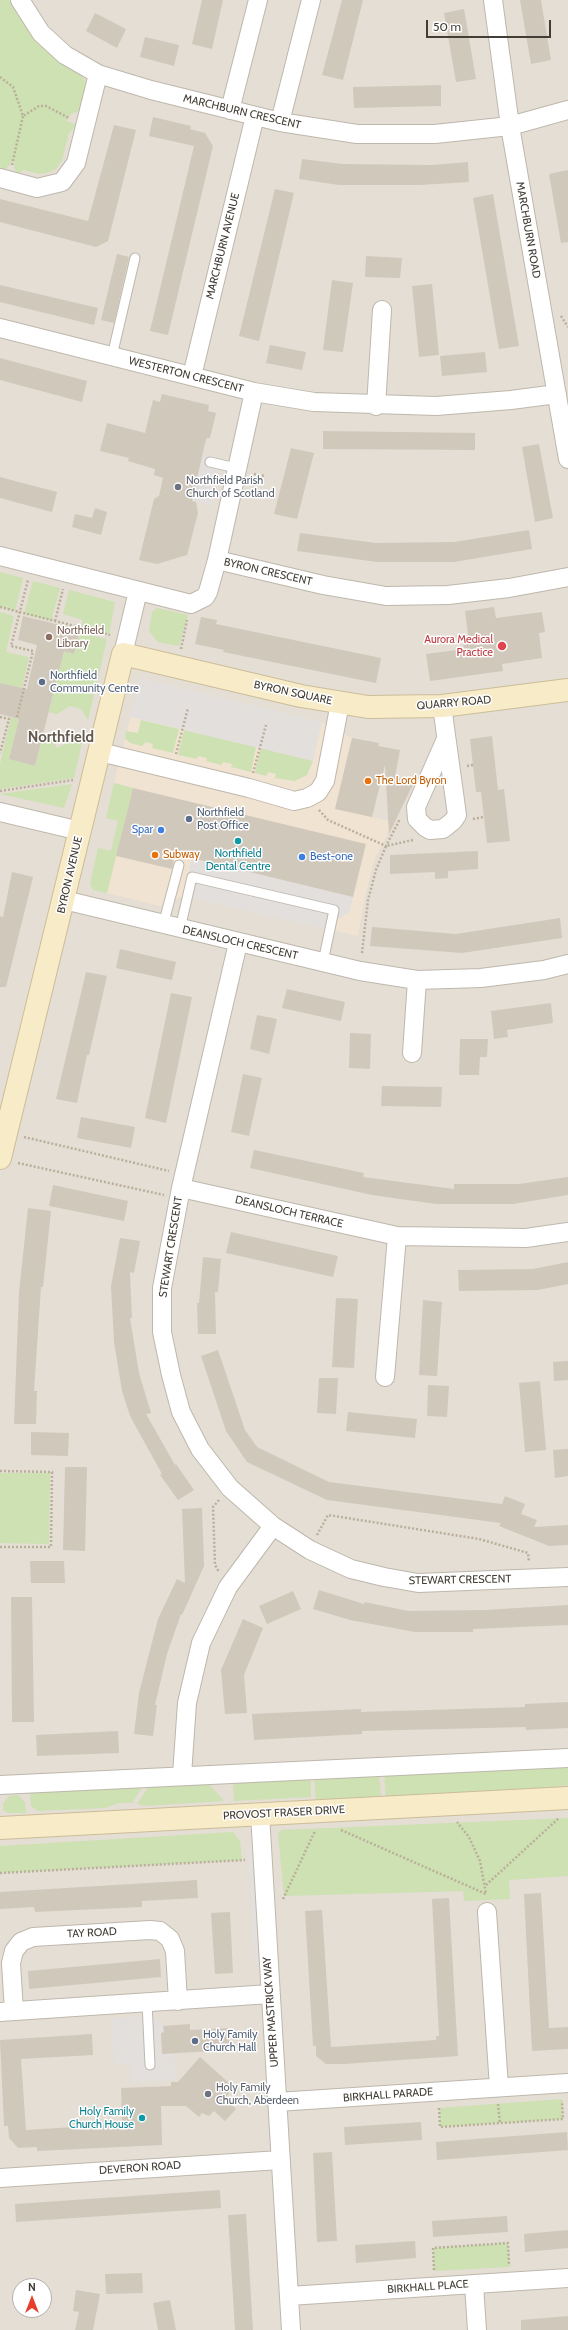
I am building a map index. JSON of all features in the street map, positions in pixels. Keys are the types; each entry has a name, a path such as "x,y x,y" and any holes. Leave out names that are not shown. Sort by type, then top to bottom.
{"street":[{"name":"MARCHBURN CRESCENT","path":"20,0 41,33 65,55 98,74 151,90 280,122 357,134 435,134 510,126 568,110"},
{"path":"230,110 258,0"},
{"path":"280,122 311,0"},
{"name":"MARCHBURN ROAD","path":"493,0 510,126 568,459"},
{"path":"5,180 37,188 62,182 76,163 98,74"},
{"name":"MARCHBURN AVENUE","path":"192,376 255,116"},
{"path":"376,406 382,310"},
{"name":"WESTERTON CRESCENT","path":"0,328 254,392 314,402 376,406 436,406 511,400 557,394"},
{"path":"217,560 236,468 254,392"},
{"path":"0,556 191,604"},
{"name":"BYRON CRESCENT","path":"191,604 205,597 208,592 217,560 323,585 386,596 448,595 509,588 568,576"},
{"name":"BYRON AVENUE","path":"6,1160 6,1133 64,900 138,591"},
{"name":"BYRON SQUARE","path":"125,647 176,667 340,704 325,781 318,792 307,798"},
{"name":"QUARRY ROAD","path":"340,704 368,707 442,706 568,690"},
{"path":"442,706 446,739"},
{"path":"100,752 249,788 294,801 307,798"},
{"path":"0,812 80,831"},
{"name":"DEANSLOCH CRESCENT","path":"64,900 360,971 417,980 481,978 544,970 568,964"},
{"name":"STEWART CRESCENT","path":"238,942 182,1187 162,1288 162,1332 181,1412 200,1449 230,1488 273,1526 310,1550 351,1569 384,1578 418,1582 568,1577"},
{"path":"412,1053 417,980"},
{"name":"DEANSLOCH TERRACE","path":"182,1187 397,1236 526,1238 568,1232"},
{"path":"385,1377 397,1236"},
{"path":"182,1775 187,1703 201,1643 228,1587 273,1526"},
{"path":"0,1785 182,1775 568,1758"},
{"name":"PROVOST FRASER DRIVE","path":"0,1828 260,1814 566,1806"},
{"name":"UPPER MASTRICK WAY","path":"260,1814 291,2330"},
{"path":"487,1912 498,2094"},
{"name":"TAY ROAD","path":"178,2001 175,1951 170,1939 160,1931 150,1930 41,1936 21,1942 14,1951 11,1963 7,2012 178,2001 270,1994"},
{"name":"BIRKHALL PARADE","path":"277,2102 498,2094 565,2090"},
{"name":"DEVERON ROAD","path":"0,2178 280,2160"},
{"name":"BIRKHALL PLACE","path":"289,2296 568,2278"},
{"path":"474,2284 477,2330"}],"lane":[{"path":"112,356 135,258"},
{"path":"210,462 236,468"},
{"path":"172,927 178,865"},
{"path":"172,927 192,878 334,910 323,962"},
{"path":"147,2003 150,2065"}],"path":[{"path":"0,77 13,87 23,116 5,180"},
{"path":"23,116 35,108 46,106 67,117 85,123"},
{"path":"17,717 33,651 12,646 32,564"},
{"path":"55,621 67,573"},
{"path":"176,667 191,604"},
{"path":"0,607 55,621 125,647"},
{"path":"172,769 188,708"},
{"path":"0,716 9,719 0,753"},
{"path":"249,788 266,725"},
{"path":"0,792 93,777"},
{"path":"307,798 328,820 386,846 417,840 414,835"},
{"path":"360,971 368,900 376,870 400,819 404,822"},
{"path":"6,1133 182,1187"},
{"path":"6,1160 182,1187"},
{"path":"0,1471 52,1472 51,1547 0,1547"},
{"path":"215,1566 213,1507 230,1488"},
{"path":"310,1550 328,1515 479,1539 528,1553 531,1579"},
{"path":"485,1885 566,1806"},
{"path":"337,1828 486,1894 477,1855 469,1837 455,1820"},
{"path":"281,1903 315,1827"},
{"path":"0,1873 246,1860"},
{"path":"439,2105 440,2127 563,2119 565,2090"},
{"path":"498,2094 500,2124"},
{"path":"435,2287 433,2248 508,2244 510,2282"}],"shaded area":[{"path":"0,0 568,0 568,2330 0,2330"},
{"path":"203,454 222,459 212,505 192,501"},
{"path":"140,678 322,722 352,738 335,809 394,822 375,858 365,896 358,936 183,896 160,906 107,893 132,788 114,783"},
{"path":"140,678 322,722 313,761 130,717"},
{"path":"192,858 353,897 350,912 337,919 334,931 183,896"},
{"path":"253,1844 260,1969 255,1963 247,1849"},
{"path":"152,2016 163,2026 164,2032 161,2033 162,2054 174,2054 176,2080 130,2082 130,2064 114,2065 111,2018"}],"green space":[{"path":"0,0 9,0 30,33 62,64 78,72 84,79 86,87 82,110 71,114 66,121 77,125 69,133 62,160 56,169 47,173 39,174 24,170 17,174 14,167 15,162 11,162 10,165 3,171 0,166"},
{"path":"0,572 23,578 15,611 0,607"},
{"path":"33,581 60,588 51,621 24,614"},
{"path":"69,590 115,602 109,635 81,628 83,620 63,614"},
{"path":"157,608 188,615 179,646 158,642 149,631 152,612"},
{"path":"0,612 14,616 6,652 29,657 22,688 0,683"},
{"path":"80,633 107,639 88,720 81,709 70,706 57,714 49,712 64,651 74,654"},
{"path":"11,717 19,719 9,759 35,766 43,735 51,738 57,748 84,734 74,778 0,789 0,764"},
{"path":"141,720 179,729 173,753 152,748 153,744 146,742 142,746 130,743 125,738 126,731 138,733"},
{"path":"184,730 256,747 251,772 231,767 232,764 223,762 221,765 206,761 207,758 198,756 197,759 178,755"},
{"path":"261,748 313,761 307,775 295,781 275,778 276,774 268,772 266,776 255,773"},
{"path":"114,783 133,788 107,893 93,890 90,884 98,848 111,851 118,821 106,818"},
{"path":"72,784 64,808 0,794"},
{"path":"0,1473 50,1473 49,1544 0,1543"},
{"path":"568,1764 568,1785 518,1793 386,1799 384,1772"},
{"path":"379,1773 381,1799 316,1803 314,1777"},
{"path":"311,1777 311,1797 234,1801 233,1780"},
{"path":"207,1782 224,1801 144,1806 137,1804 150,1785"},
{"path":"144,1785 132,1803 119,1803 105,1808 38,1811 31,1806 30,1790"},
{"path":"18,1795 25,1802 26,1813 8,1813 3,1810 3,1804 9,1796"},
{"path":"568,1818 568,1876 509,1880 510,1899 464,1901 463,1891 284,1896 278,1834 281,1830"},
{"path":"233,1832 240,1841 242,1860 0,1873 0,1846"},
{"path":"562,2099 563,2119 440,2127 439,2108"},
{"path":"508,2243 510,2267 434,2271 433,2248"}],"building":[{"path":"202,0 223,0 212,49 192,44"},
{"path":"342,0 363,0 343,80 322,75"},
{"path":"520,0 541,0 551,60 531,64"},
{"path":"464,9 476,79 456,82 444,13"},
{"path":"95,13 126,29 117,48 86,31"},
{"path":"145,37 179,45 174,66 140,57"},
{"path":"441,85 441,106 354,108 353,87"},
{"path":"153,117 191,126 190,129 205,133 213,146 168,335 150,331 194,146 149,136"},
{"path":"114,125 136,130 108,241 96,247 0,222 0,199 88,221"},
{"path":"302,159 343,164 433,165 468,162 469,182 420,185 339,185 299,179"},
{"path":"568,170 568,242 561,243 549,174"},
{"path":"275,189 294,193 259,341 239,336"},
{"path":"493,194 519,346 499,349 473,198"},
{"path":"117,254 129,257 114,323 101,320"},
{"path":"366,256 402,258 400,278 365,277"},
{"path":"332,280 353,283 343,352 323,350"},
{"path":"432,284 439,355 419,357 412,286"},
{"path":"0,285 98,308 94,325 0,302"},
{"path":"270,345 306,352 302,370 266,363"},
{"path":"485,352 487,372 442,376 440,356"},
{"path":"0,358 87,381 82,402 0,380"},
{"name":"Northfield Parish Church of Scotland","path":"162,394 209,405 208,411 216,413 210,438 207,438 205,443 192,501 196,502 198,513 187,555 157,564 139,560 154,499 159,496 163,478 154,475 155,469 128,461 129,458 100,451 107,423 145,433 153,400 160,402"},
{"path":"323,431 475,433 475,450 323,449"},
{"path":"539,444 553,518 535,522 522,447"},
{"path":"291,448 314,453 297,519 274,514"},
{"path":"0,477 57,492 52,512 0,498"},
{"path":"95,508 107,512 101,535 72,527 75,514 92,518"},
{"path":"529,530 532,549 454,562 377,562 297,551 300,533 376,543 454,542"},
{"name":"Aurora Medical Practice","path":"494,607 496,618 542,612 545,632 539,633 542,658 502,664 503,671 430,681 426,654 464,649 463,643 469,642 465,611"},
{"path":"23,616 80,630 74,654 64,651 35,766 9,759 19,719 0,714 0,683 27,689 37,645 18,640"},
{"path":"201,617 217,620 216,624 381,658 376,683 223,652 224,650 195,644"},
{"path":"492,736 498,790 504,789 510,841 487,843 481,792 476,792 470,739"},
{"name":"The Lord Byron","path":"352,738 379,743 378,746 400,750 395,777 414,782 389,834 385,765 372,817 335,809"},
{"path":"133,788 366,844 353,897 175,854 172,869 116,856"},
{"path":"478,851 478,869 448,871 448,878 435,879 435,872 390,874 390,855"},
{"path":"12,872 33,877 6,987 0,987 0,916 3,917"},
{"path":"560,918 562,938 462,953 370,946 372,927 456,934"},
{"path":"120,949 176,962 172,980 116,968"},
{"path":"86,972 107,976 89,1055 87,1055 77,1103 56,1099"},
{"path":"287,989 345,1002 341,1021 282,1008"},
{"path":"171,993 192,997 166,1123 145,1118"},
{"path":"551,1003 553,1023 507,1030 508,1037 494,1039 491,1011"},
{"path":"257,1015 277,1019 269,1054 250,1049"},
{"path":"350,1033 371,1034 370,1069 349,1068"},
{"path":"460,1039 488,1039 487,1057 480,1057 479,1075 459,1075"},
{"path":"243,1074 262,1078 249,1136 231,1132"},
{"path":"382,1086 442,1087 441,1107 381,1106"},
{"path":"81,1117 135,1127 131,1148 77,1138"},
{"path":"254,1150 364,1173 363,1177 454,1189 454,1184 519,1184 568,1177 568,1195 513,1204 436,1204 372,1195 250,1168"},
{"path":"53,1185 128,1201 124,1221 49,1206"},
{"path":"28,1208 51,1211 43,1287 41,1287 34,1391 37,1391 36,1424 14,1424 19,1292"},
{"path":"231,1232 338,1256 333,1277 226,1253"},
{"path":"120,1238 140,1241 134,1273 130,1272 132,1318 130,1318 139,1373 151,1413 146,1414 175,1465 176,1464 194,1490 178,1500 160,1475 162,1474 130,1416 122,1391 114,1342 111,1286"},
{"path":"203,1257 221,1259 218,1292 215,1292 216,1334 198,1334 197,1303 199,1303"},
{"path":"568,1262 568,1284 538,1290 459,1291 458,1270 533,1269"},
{"path":"336,1298 358,1299 354,1368 332,1367"},
{"path":"423,1300 442,1302 437,1376 419,1375"},
{"path":"218,1350 245,1430 257,1447 329,1482 502,1504 505,1496 525,1504 521,1514 537,1520 534,1527 568,1525 568,1545 549,1546 499,1526 501,1523 327,1500 247,1462 226,1431 201,1356"},
{"path":"568,1361 568,1380 554,1381 553,1362"},
{"path":"319,1378 338,1378 336,1414 317,1413"},
{"path":"540,1381 546,1450 525,1452 519,1383"},
{"path":"428,1385 449,1386 447,1417 427,1416"},
{"path":"348,1412 417,1419 415,1438 346,1431"},
{"path":"31,1432 69,1433 68,1456 31,1455"},
{"path":"568,1449 568,1476 555,1478 553,1450"},
{"path":"65,1467 87,1467 85,1551 63,1550"},
{"path":"202,1508 204,1566 182,1615 181,1614 167,1654 155,1705 157,1705 153,1736 134,1734 139,1693 158,1619 177,1579 185,1583 182,1509"},
{"path":"30,1561 64,1561 65,1583 31,1583"},
{"path":"319,1590 364,1604 365,1602 408,1611 484,1610 568,1605 568,1625 473,1629 473,1632 415,1632 350,1620 313,1609"},
{"path":"293,1591 301,1609 267,1624 259,1606"},
{"path":"11,1597 32,1597 34,1722 12,1722"},
{"path":"243,1619 263,1628 244,1675 247,1713 225,1714 221,1670"},
{"path":"568,1702 568,1728 526,1730 526,1727 362,1731 362,1734 254,1740 252,1714 361,1709 361,1712 525,1707 525,1704"},
{"path":"118,1731 119,1753 37,1756 36,1735"},
{"path":"197,1880 198,1898 142,1901 142,1907 35,1912 34,1907 0,1909 0,1892"},
{"path":"541,1893 549,2028 568,2027 568,2049 532,2051 524,1894"},
{"path":"449,1898 458,2056 326,2064 316,2056 316,2046 313,2046 305,1911 322,1910 331,2047 436,2040 436,2036 439,2036 432,1899"},
{"path":"230,1912 233,1973 215,1974 211,1913"},
{"path":"160,1959 161,1977 29,1989 28,1971"},
{"name":"Holy Family Church Hall","path":"190,2024 190,2030 229,2028 230,2050 162,2054 161,2033 164,2032 163,2026"},
{"path":"92,2034 93,2055 21,2059 26,2130 122,2124 121,2088 171,2086 171,2082 178,2082 200,2057 229,2083 226,2087 229,2093 226,2097 236,2109 225,2121 214,2111 209,2116 202,2113 199,2117 186,2106 161,2106 162,2145 37,2151 37,2147 18,2148 9,2138 8,2126 4,2126 0,2040"},
{"path":"421,2122 422,2140 345,2145 344,2127"},
{"path":"567,2132 568,2150 437,2160 436,2142"},
{"path":"332,2152 337,2241 317,2242 313,2153"},
{"path":"220,2190 221,2208 16,2222 15,2204"},
{"path":"246,2214 253,2330 235,2330 228,2215"},
{"path":"507,2216 508,2232 433,2237 432,2221"},
{"path":"568,2230 568,2248 525,2252 524,2234"},
{"path":"415,2241 416,2258 356,2263 355,2245"},
{"path":"142,2273 143,2293 106,2294 105,2274"},
{"path":"76,2290 100,2294 93,2330 75,2330 79,2312 73,2311"},
{"path":"170,2300 176,2330 158,2330 153,2303"},
{"path":"568,2316 568,2330 521,2330 521,2320"}],"place":[{"name":"Northfield Parish Church of Scotland","path":"178,487"},
{"name":"Northfield Library","path":"49,637"},
{"name":"Aurora Medical Practice","path":"502,646"},
{"name":"Northfield Community Centre","path":"42,682"},
{"name":"The Lord Byron","path":"368,781"},
{"name":"Northfield Post Office","path":"189,819"},
{"name":"Spar","path":"161,830"},
{"name":"Northfield Dental Centre","path":"238,841"},
{"name":"Subway","path":"155,855"},
{"name":"Best-one","path":"302,857"},
{"name":"Holy Family Church Hall","path":"195,2041"},
{"name":"Holy Family Church, Aberdeen","path":"208,2094"},
{"name":"Holy Family Church House","path":"142,2118"}],"district":[{"name":"Northfield","path":"61,738"}]}
